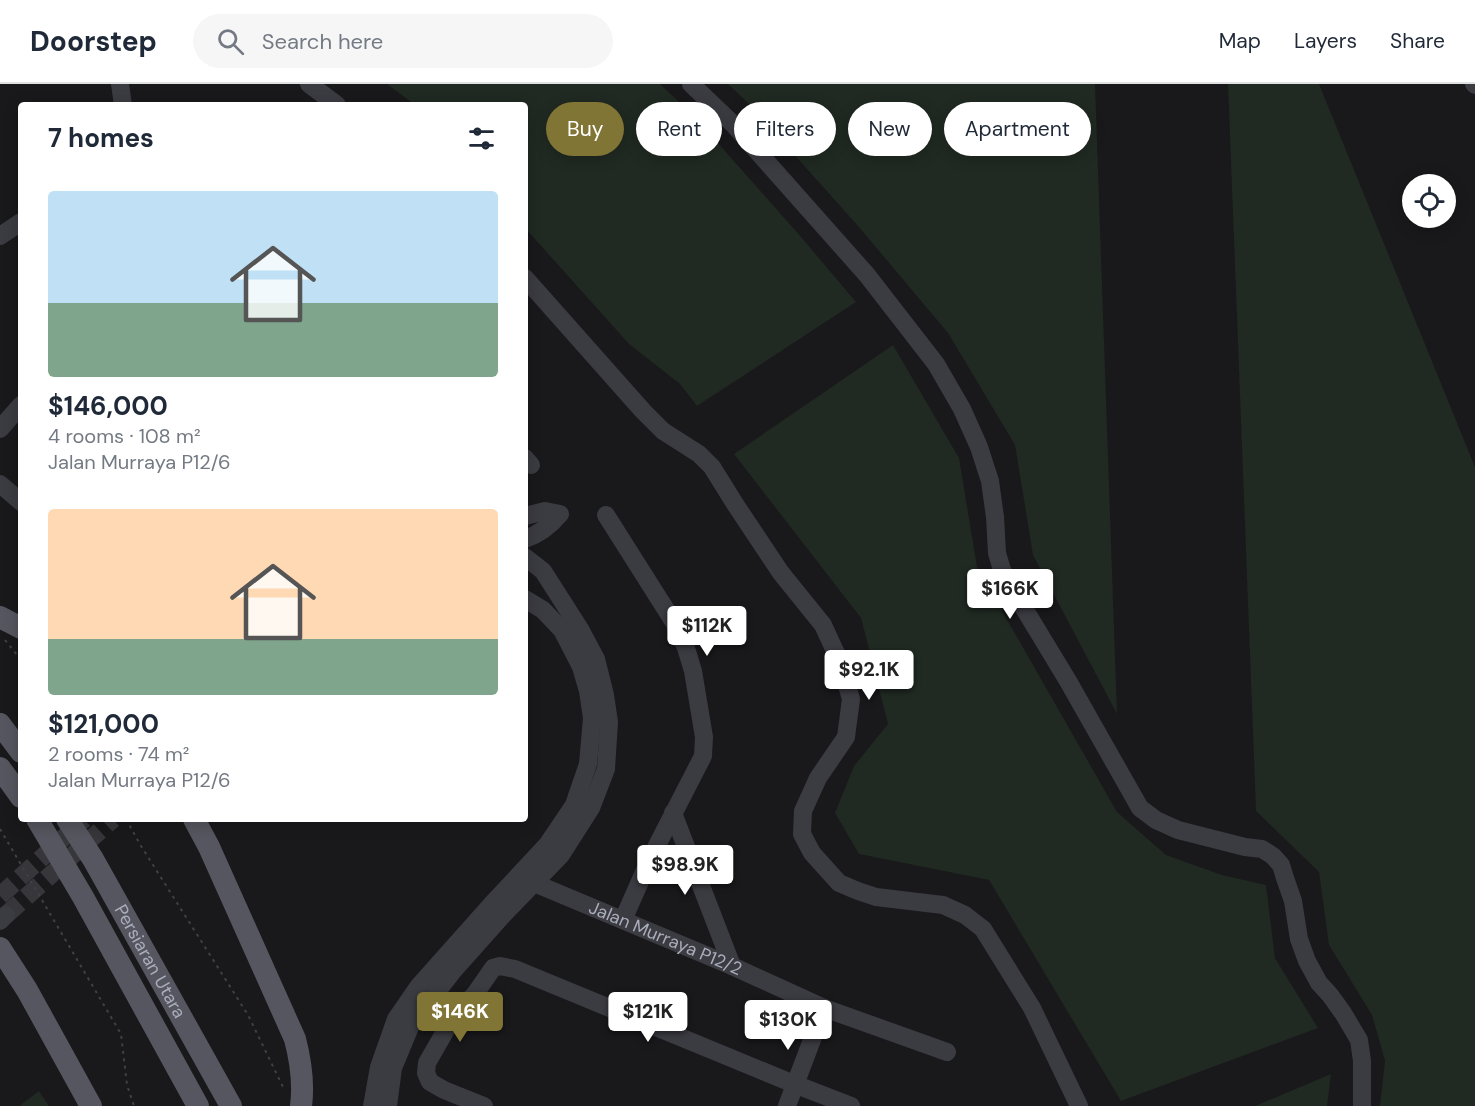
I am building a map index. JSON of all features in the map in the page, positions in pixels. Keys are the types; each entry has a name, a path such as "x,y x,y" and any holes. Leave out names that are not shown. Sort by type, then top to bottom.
{"main road":[{"path":"0,724 18,748"},
{"path":"0,768 18,793"},
{"name":"Persiaran Utara","path":"39,822 198,1106"},
{"name":"Persiaran Utara","path":"69,822 93,859 231,1106"},
{"path":"196,822 295,1039 302,1064 301,1106"},
{"path":"207,822 209,847"},
{"path":"0,948 27,990 91,1106"},
{"path":"0,970 27,990"}],"street":[{"path":"120,84 123,102"},
{"path":"309,84 333,102"},
{"path":"691,84 734,125 867,275 936,364 962,409 979,447 990,481 997,553 1002,570 1140,808 1156,820 1178,830 1262,849 1273,856 1281,866 1293,901 1299,939 1307,961 1319,983 1343,1013 1359,1040 1362,1061 1362,1106"},
{"path":"528,281 643,411 663,431 699,454 712,467 781,573 823,625 840,662 851,699 846,736 818,778 803,811 802,834 812,853 839,883 876,897 943,904 965,915 983,930 1032,1008 1079,1106"},
{"path":"0,429 18,408"},
{"path":"0,484 18,499"},
{"path":"528,515 545,511 560,514 538,535 528,538"},
{"path":"606,516 675,624 686,648 693,671 704,737 703,756 649,861 623,920"},
{"path":"372,1106 379,1067 396,1019 418,987 528,878 561,855 591,808 606,769 609,722 596,659 543,571 528,559"},
{"path":"388,1106 393,1068 410,1027 453,971 502,916 528,878 574,805 588,764 592,718 588,691 580,667 562,630 543,610 528,601"},
{"path":"673,813 732,966"},
{"name":"Jalan Murraya P12/2","path":"528,878 824,1008 947,1052"},
{"path":"484,1106 430,1082 426,1073 427,1063 455,1014 474,994 493,968 500,966 515,969 851,1106"},
{"path":"787,1106 824,1008"}],"path":[{"path":"8,628 18,653"},
{"path":"128,822 248,1015 283,1087"},
{"path":"0,829 121,1034 127,1085 134,1106"}],"shaded area":[{"path":"387,84 660,84 679,102 636,102 636,156 722,156 722,148 856,302 697,406 680,384 629,344 528,231 528,102 411,102"},
{"path":"728,84 1095,84 1117,714 1033,555 1015,445 948,333 795,156 836,156 836,102 747,102"},
{"path":"1228,84 1319,84 1475,467 1475,1106 1380,1106 1385,1061 1372,1015 1329,945 1319,872 1256,811"},
{"path":"893,345 959,458 977,567 1117,812 1166,855 1222,875 1266,885 1275,958 1318,1028 1121,1101 989,880 859,854 835,813 854,766 888,724 861,618 734,454"},
{"path":"1331,1074 1327,1106 1255,1106"},
{"path":"39,1091 49,1106 19,1106"}],"tunnel":[{"path":"0,896 81,822"},
{"path":"6,915 110,822"}]}
